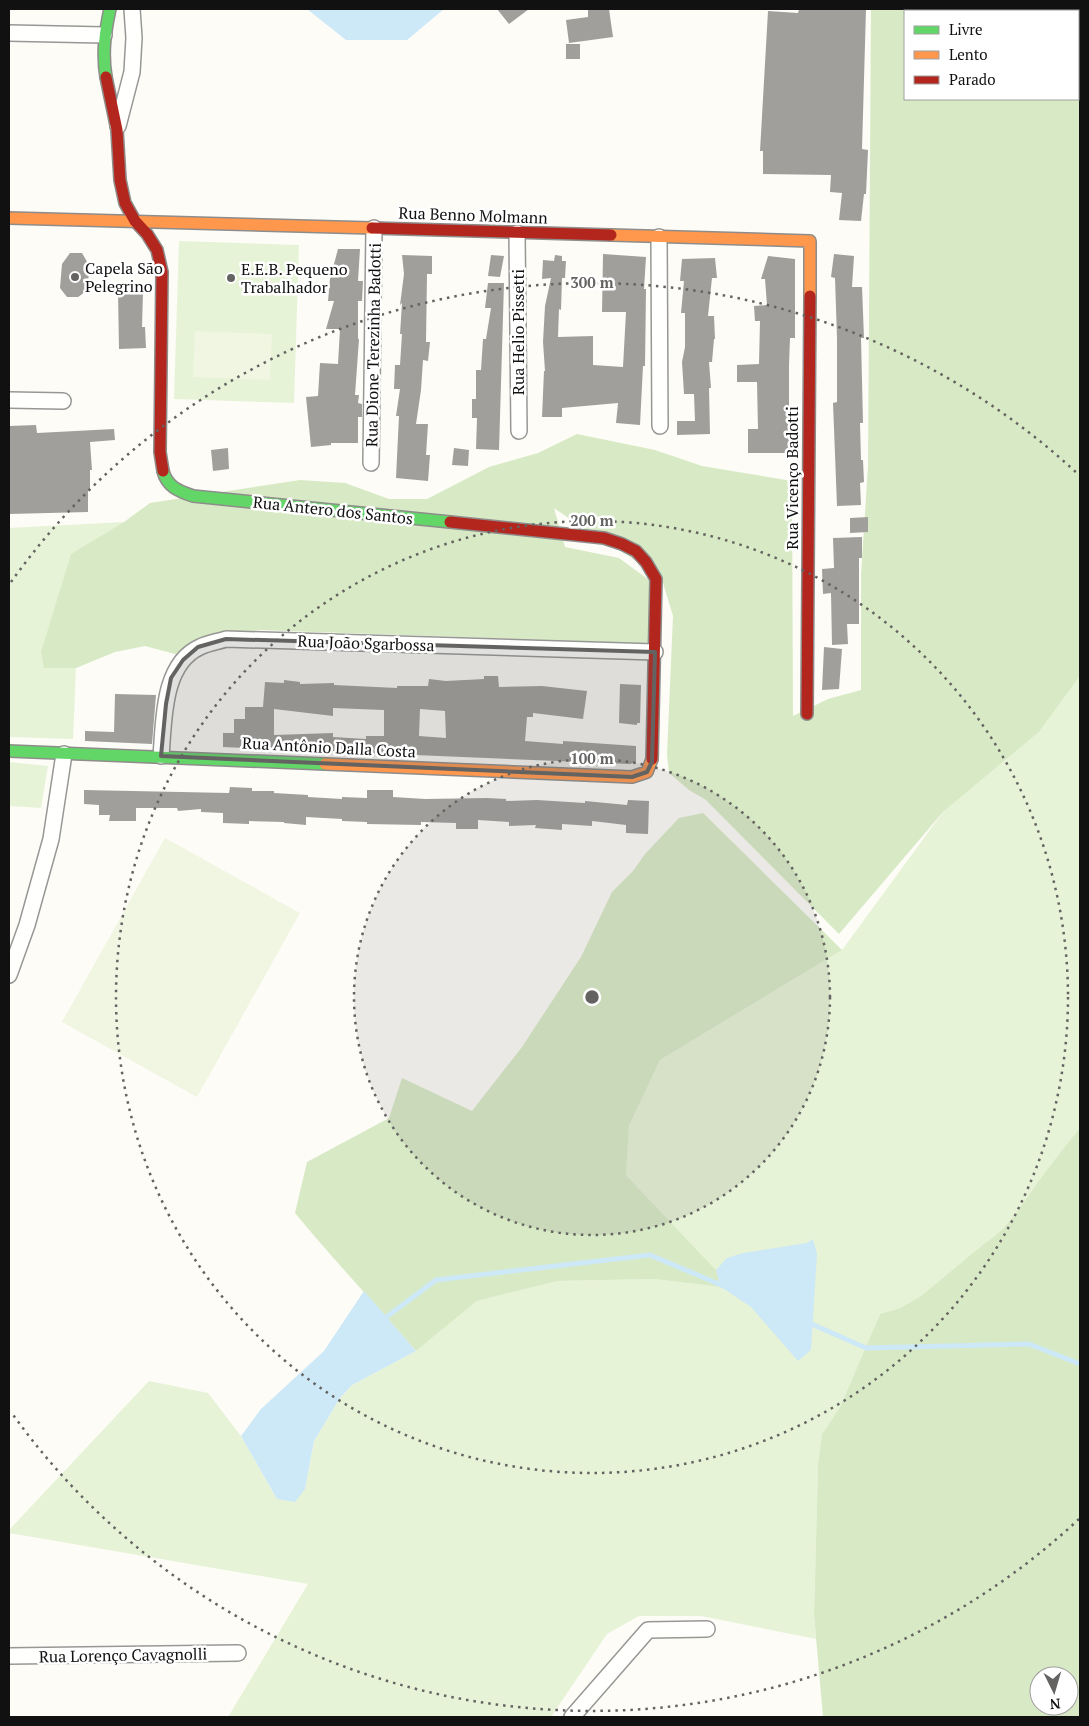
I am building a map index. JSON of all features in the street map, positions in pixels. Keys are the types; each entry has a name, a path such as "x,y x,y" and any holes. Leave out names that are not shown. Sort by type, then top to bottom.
{"street":[{"name":"Rua Antero dos Santos","path":"110,9 104,34 104,64 117,130 120,180 125,203 135,221 147,234 157,250 162,272 160,452 167,483 178,491 193,496 604,538 623,543 638,552 648,563 656,578 652,762 648,772"},
{"name":"Rua Antero dos Santos","path":"117,130 132,72 134,38 132,9"},
{"path":"9,33 104,34"},
{"name":"Rua Benno Molmann","path":"9,218 810,242"},
{"name":"Rua Dione Terezinha Badotti","path":"371,462 374,228"},
{"name":"Rua Helio Pissetti","path":"517,233 519,431"},
{"path":"659,237 660,426"},
{"name":"Rua Vicenço Badotti","path":"807,714 810,242"},
{"path":"9,400 63,401"},
{"name":"Rua João Sgarbossa","path":"161,756 166,704 171,678 183,660 198,647 226,639 654,652"},
{"name":"Rua Antônio Dalla Costa","path":"9,751 632,777 648,772"},
{"path":"9,975 51,839 64,754"},
{"path":"572,1717 648,1630 707,1629"},
{"name":"Rua Lorenço Cavagnolli","path":"9,1656 238,1653"}],"highlighted area":[{"path":"226,639 655,652 652,762 647,772 632,777 161,756 166,704 171,678 183,660 198,647"}],"green space":[{"path":"871,9 1080,9 1080,676 1039,732 943,812 839,934 706,800 689,790 669,773 667,755 673,616 661,576 554,508 565,547 619,558 649,580 658,644 258,630 203,644 182,656 145,646 115,652 76,668 44,668 41,652 71,554 124,522 150,503 300,480 345,483 389,499 427,499 489,467 538,453 577,434 655,450 702,466 792,481 793,716 828,699 861,690 861,575 868,466"},
{"path":"179,241 299,245 294,403 174,399"},
{"path":"195,331 272,334 270,380 193,377"},
{"path":"124,522 71,555 44,668 76,668 73,739 9,737 9,528"},
{"path":"1080,676 1080,1128 1014,1216 994,1237 921,1296 900,1308 880,1314 840,1407 822,1434 818,1464 814,1615 816,1639 701,1616 639,1616 607,1634 551,1717 228,1717 308,1584 9,1533 9,1530 149,1381 208,1393 241,1436 277,1499 305,1489 314,1441 340,1398 352,1385 416,1351 477,1301 558,1281 654,1279 721,1287 716,1270 626,1175 629,1126 660,1060 842,950 943,812 1039,732"},
{"path":"9,762 48,766 41,808 9,806"},
{"path":"703,813 842,950 660,1060 629,1126 626,1175 716,1270 721,1287 654,1279 558,1281 477,1301 416,1351 295,1213 307,1162 389,1118 402,1078 472,1111 522,1047 581,957 612,892 679,818"},
{"path":"165,838 300,913 197,1097 62,1022"},
{"path":"1080,1128 1080,1717 823,1717 814,1615 818,1464 822,1434 840,1407 880,1314 900,1308 921,1296 994,1237 1014,1216 1042,1176"}],"water":[{"path":"307,9 444,9 407,40 346,40"},
{"path":"813,1239 817,1254 811,1350 798,1361 751,1307 721,1287 716,1270 727,1258 743,1253 807,1243"},
{"path":"364,1291 416,1351 352,1385 340,1398 314,1441 305,1489 295,1502 277,1499 241,1436 261,1409 324,1351"}],"building":[{"path":"497,9 529,9 509,24"},
{"path":"588,9 609,9 613,37 569,43 566,20 588,17"},
{"path":"799,9 866,9 862,149 868,150 866,194 864,194 861,221 839,220 842,193 830,192 831,175 763,174 763,151 760,151 768,11 798,13"},
{"path":"566,44 580,44 580,59 566,59"},
{"path":"338,249 360,249 358,281 363,281 362,301 358,301 359,339 355,395 359,395 358,403 362,404 362,417 358,417 358,443 331,443 331,445 311,447 306,397 318,396 320,363 338,364 340,329 326,329 334,301 328,301 330,279"},
{"name":"Capela São Pelegrino","path":"70,253 82,253 89,265 88,290 78,297 67,297 60,288 62,264"},
{"path":"603,254 646,257 644,289 646,289 645,366 643,366 640,425 616,423 618,403 562,408 562,417 542,417 545,371 543,342 545,306 551,278 542,279 543,260 554,261 555,255 562,256 562,261 566,261 565,278 562,278 558,337 593,336 593,365 623,367 626,312 602,312"},
{"path":"834,254 854,256 852,287 862,287 864,338 861,338 863,423 860,423 861,460 863,460 864,482 860,483 861,505 837,506 833,403 837,402 837,338 835,278 831,277"},
{"path":"402,255 432,256 432,274 427,274 426,342 430,342 428,361 423,360 416,424 428,424 426,455 430,455 428,481 396,478 399,416 396,416 400,389 394,389 395,365 400,365 402,334 400,334 402,303 400,305 404,274"},
{"path":"491,255 504,256 500,277 488,276"},
{"path":"768,256 795,259 795,338 790,338 789,366 789,453 748,453 748,429 758,429 757,382 737,382 737,365 759,364 760,321 755,321 754,306 767,305 765,279 761,279"},
{"path":"715,258 717,278 712,278 708,316 714,316 715,339 712,362 709,362 711,388 709,388 710,434 677,435 677,421 695,421 694,394 684,394 682,362 685,347 685,313 681,313 684,281 680,281 682,259"},
{"path":"488,283 504,283 499,450 476,449 477,418 472,418 472,399 476,399 476,370 481,370 483,339 486,339 491,308 485,308"},
{"path":"118,292 143,292 142,327 145,327 146,348 119,349"},
{"path":"36,425 37,433 114,429 115,440 90,442 92,470 90,470 90,491 88,491 88,512 9,514 9,426"},
{"path":"228,448 229,469 213,471 211,450"},
{"path":"454,448 469,450 468,466 452,465"},
{"path":"868,517 868,532 850,533 850,518"},
{"path":"862,537 862,558 859,558 859,624 847,624 848,644 832,645 831,593 823,594 822,569 834,568 833,538"},
{"path":"824,647 842,649 839,689 822,690"},
{"path":"484,676 498,676 499,687 542,686 587,691 583,719 533,713 533,717 527,717 525,741 563,744 563,741 636,746 636,762 630,764 223,747 223,733 234,733 234,719 245,719 245,707 263,707 265,682 284,683 284,680 300,682 300,684 334,683 334,685 397,688 397,686 428,686 429,679 446,681 484,679","holes":["333,708 384,710 384,736 366,736 366,739 333,737 333,733 274,735 274,709 333,716","420,709 445,711 446,738 419,736"]},
{"path":"620,684 641,685 640,723 637,723 637,725 619,723"},
{"path":"115,694 156,695 152,744 85,741 85,731 114,732"},
{"path":"230,787 252,788 252,791 274,791 274,793 308,795 308,797 342,799 342,797 367,798 367,790 393,790 393,797 425,799 487,798 506,799 506,801 537,800 585,803 585,801 627,805 628,800 649,801 648,834 626,833 626,825 592,821 592,826 562,824 562,830 535,828 536,825 509,826 509,822 478,820 478,829 456,829 456,823 421,822 421,825 367,824 367,822 342,821 342,819 306,817 306,825 249,821 249,824 223,823 223,813 201,812 201,809 178,811 177,808 136,808 136,821 109,821 110,815 99,815 99,805 84,804 84,790 229,793"}],"waterway":[{"path":"381,1321 436,1280 650,1255 726,1287"},
{"path":"807,1322 866,1348 1029,1344 1080,1364"}],"traffic: fast":[{"path":"106,77 104,59 110,9"},
{"path":"163,471 171,485 193,496 450,522"},
{"path":"9,751 325,764"}],"traffic: slow":[{"path":"9,218 372,228"},
{"path":"611,235 810,241 810,296"},
{"path":"325,764 632,777 647,772 652,759"}],"traffic: jam":[{"path":"106,77 117,130 120,180 125,203 135,221 147,234 157,250 162,272 160,452 163,471"},
{"path":"372,228 611,235"},
{"path":"807,714 810,296"},
{"path":"450,522 604,538 636,551 646,562 656,579 652,759"}],"place":[{"name":"Capela São Pelegrino","path":"75,277"},
{"name":"E.E.B. Pequeno Trabalhador","path":"231,278"}]}
